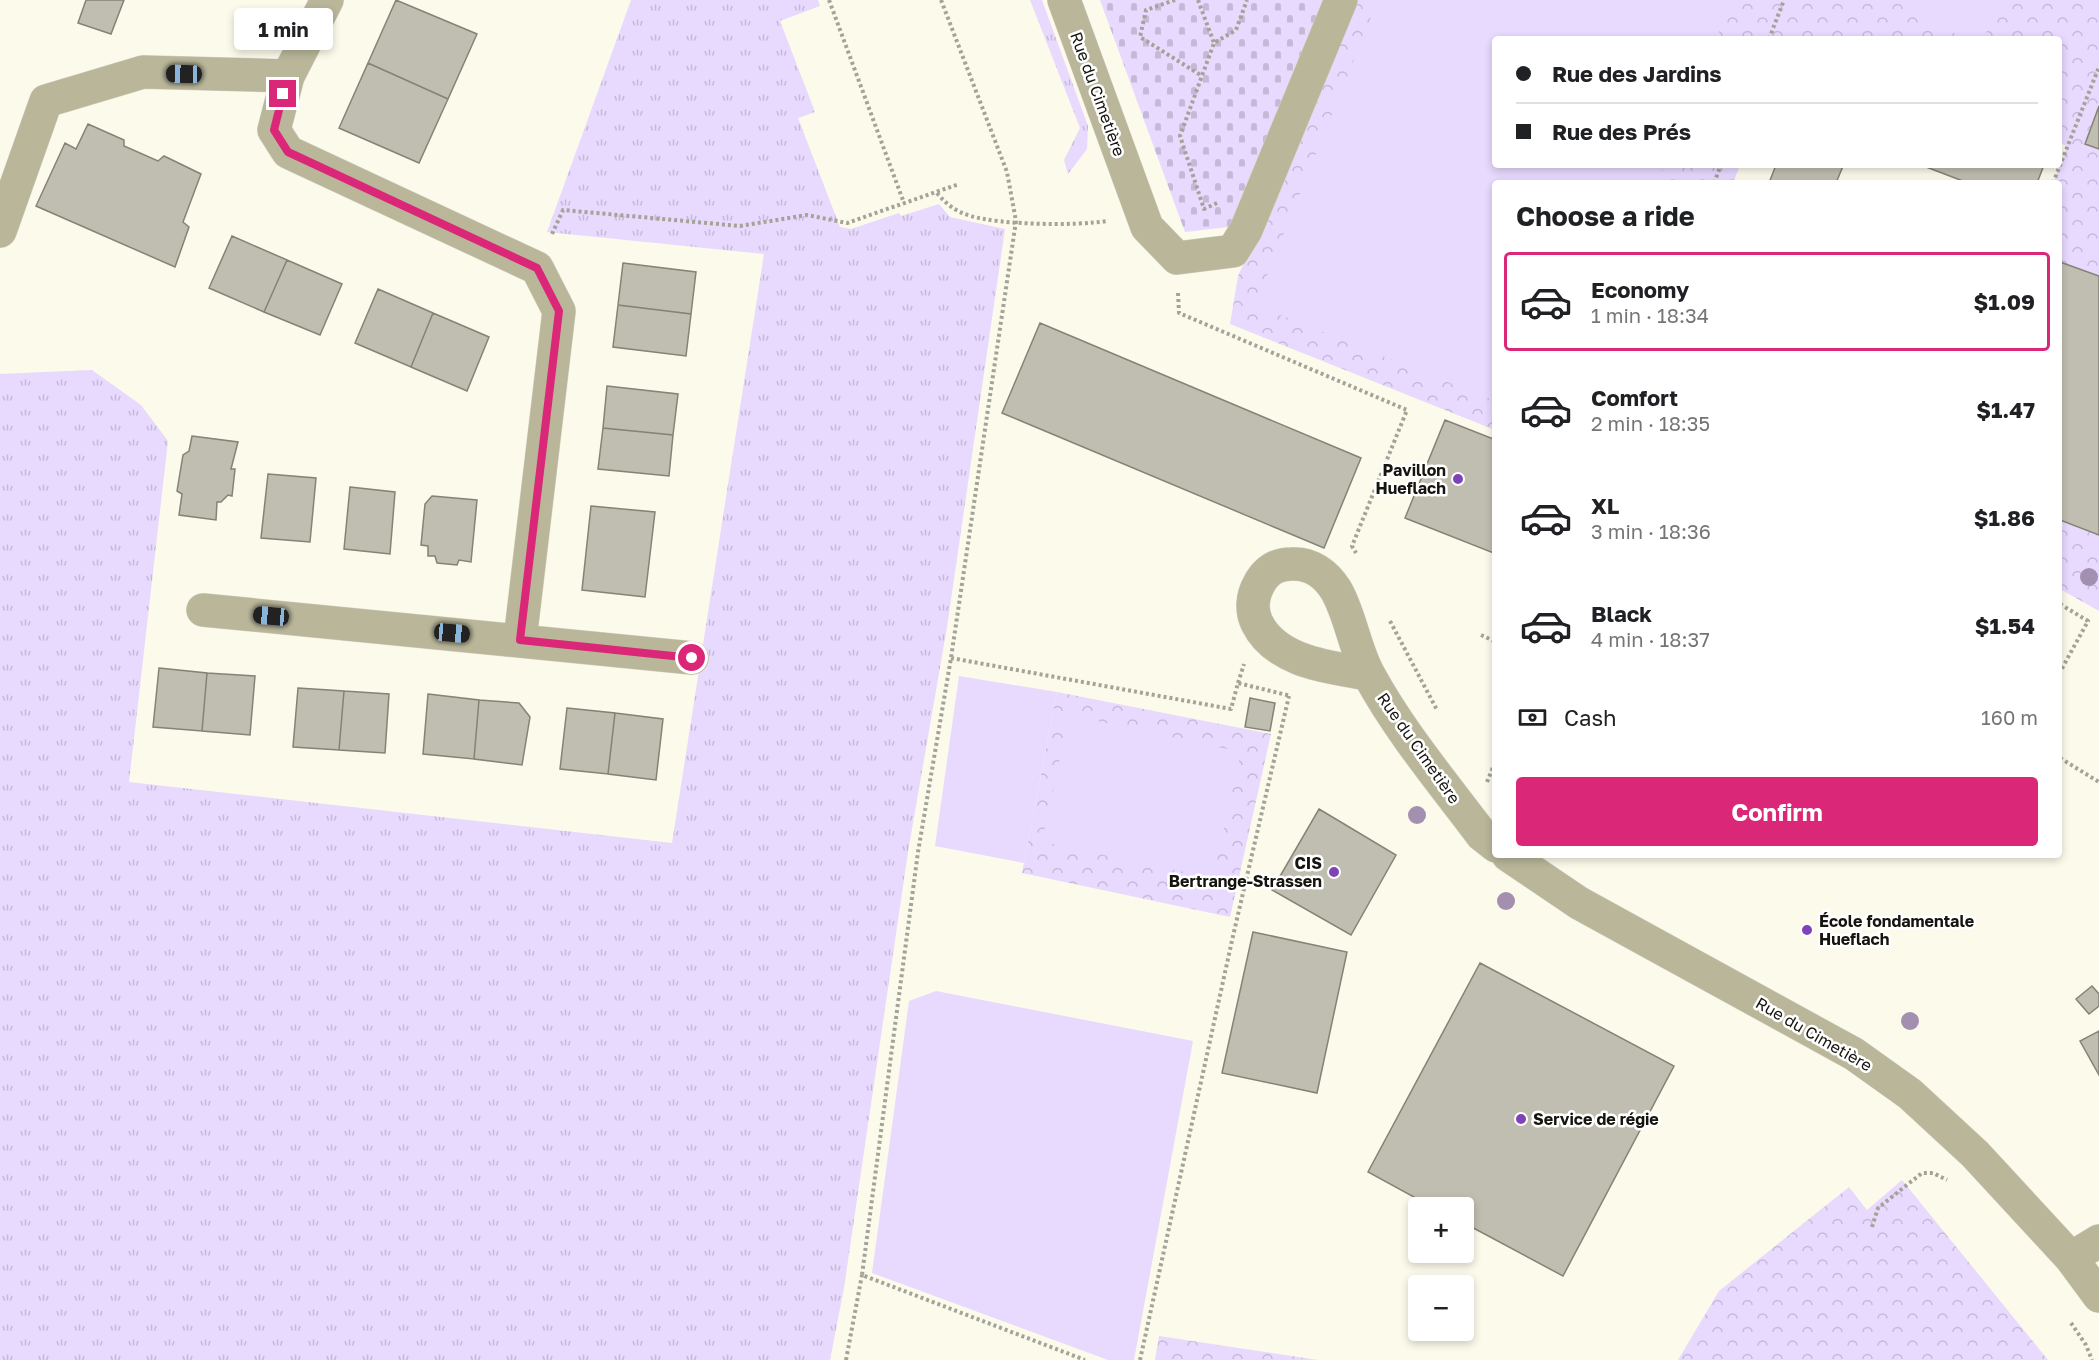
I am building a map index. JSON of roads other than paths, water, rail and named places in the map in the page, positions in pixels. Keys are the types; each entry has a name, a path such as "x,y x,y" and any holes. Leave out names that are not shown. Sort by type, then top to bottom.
{"street":[{"path":"327,0 288,76 274,130 288,152 537,268 559,311 520,640"},
{"name":"Rue du Cimetière","path":"1064,0 1147,227 1177,258 1233,251 1246,230 1341,0"},
{"path":"0,231 46,101 142,72 288,76"},
{"path":"203,610 692,658"},
{"name":"Rue du Cimetière","path":"1368,674 1455,800 1482,835 1492,843"},
{"name":"Rue du Cimetière","path":"1512,858 1579,903 1854,1054 1901,1087 1975,1154 2071,1258 2099,1296"},
{"path":"2071,1258 2099,1241"}],"place":[{"name":"Pavillon Hueflach","path":"1458,479"},
{"name":"CIS Bertrange-Strassen","path":"1334,872"},
{"name":"École fondamentale Hueflach","path":"1807,930"},
{"name":"Service de régie","path":"1521,1119"}]}
